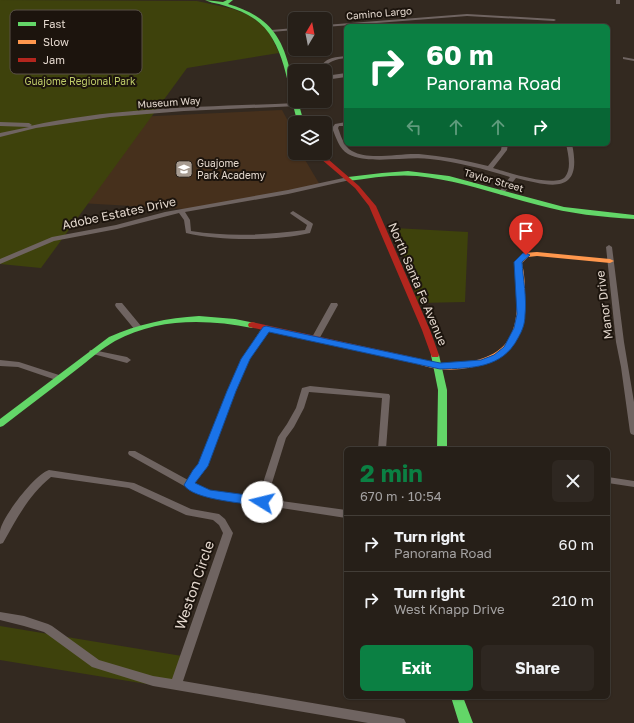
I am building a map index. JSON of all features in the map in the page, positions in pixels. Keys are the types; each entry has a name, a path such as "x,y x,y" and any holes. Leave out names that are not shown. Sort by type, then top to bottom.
{"main road":[{"path":"207,0 227,2 251,15 271,30 277,40 288,69"},
{"name":"North Santa Fe Avenue","path":"326,160 357,187 372,206 426,330 440,366 443,396 442,447"},
{"name":"Taylor Street","path":"348,179 374,175 418,174 448,178 557,208 634,217"},
{"path":"0,424 102,345 138,328 152,324 203,318 229,320 440,366 467,365 483,362 497,357 508,348 519,328 521,314 518,262 526,255 537,254 610,261"},
{"path":"458,699 466,723"}],"street":[{"name":"Camino Largo","path":"351,24 467,15 554,20"},
{"name":"Camino Largo","path":"332,25 344,25"},
{"path":"271,30 288,29"},
{"path":"324,64 325,62 332,59 344,57"},
{"path":"625,58 634,60"},
{"path":"332,77 344,75"},
{"name":"Museum Way","path":"0,135 44,125 179,109 288,104"},
{"name":"Museum Way","path":"0,124 44,125"},
{"path":"344,124 338,125 335,128 345,149 352,154 363,156 417,156 443,159 514,176 552,183 564,181 569,175 572,161 569,146"},
{"path":"489,169 504,150 505,146"},
{"path":"501,193 514,176"},
{"name":"Adobe Estates Drive","path":"0,262 52,239 117,227 181,211 348,179"},
{"path":"181,211 187,220 188,232 237,238 308,232 310,224 293,214"},
{"name":"Manor Drive","path":"609,246 620,342 626,367 634,432"},
{"path":"119,304 138,328"},
{"path":"316,339 334,305"},
{"path":"189,485 197,472 203,466 231,391 246,359 266,328"},
{"path":"93,352 127,360"},
{"path":"0,363 19,365 59,378"},
{"path":"262,502 282,437 300,408 305,390 310,389 386,396 382,447"},
{"path":"132,453 189,485 210,494 344,514"},
{"name":"Weston Circle","path":"0,540 14,512 36,482 49,473 131,485 189,512 216,517 222,522 228,534 176,684"},
{"path":"610,480 634,484"},
{"path":"0,616 48,629 96,664 153,681 400,723"}],"shaded area":[{"name":"Guajome Park Academy","path":"282,110 288,121 288,160 305,160 320,185 185,209 79,203 114,118"}],"green space":[{"name":"Guajome Regional Park","path":"0,0 197,1 233,9 248,15 267,28 279,53 187,68 41,268 0,264"},
{"path":"394,228 468,232 465,302 418,303"},
{"path":"0,626 182,656 171,688 0,660"}],"traffic: fast":[{"path":"207,0 225,4 251,14 259,19 272,32 282,52 299,116"},
{"path":"223,4 231,0"},
{"path":"348,179 400,174 433,176 464,182 553,207 588,213 634,217"},
{"path":"0,424 102,346 128,331 163,322 199,319 252,325"},
{"path":"435,355 441,378 442,390 442,447"},
{"path":"458,699 466,723"}],"traffic: slow":[{"path":"417,361 438,366 466,365 486,360 503,351 515,335 518,325 521,308 520,271 518,262 526,255 537,254 610,261"}],"traffic: jam":[{"path":"325,160 357,187 372,206 426,330 435,355"},
{"path":"252,325 417,361"}],"place":[{"name":"Guajome Park Academy","path":"184,169"}],"route":[{"path":"262,502 210,494 189,485 197,472 203,466 231,391 246,359 266,328 440,366 467,365 483,362 497,357 508,348 519,328 521,314 518,262 526,255"}]}
